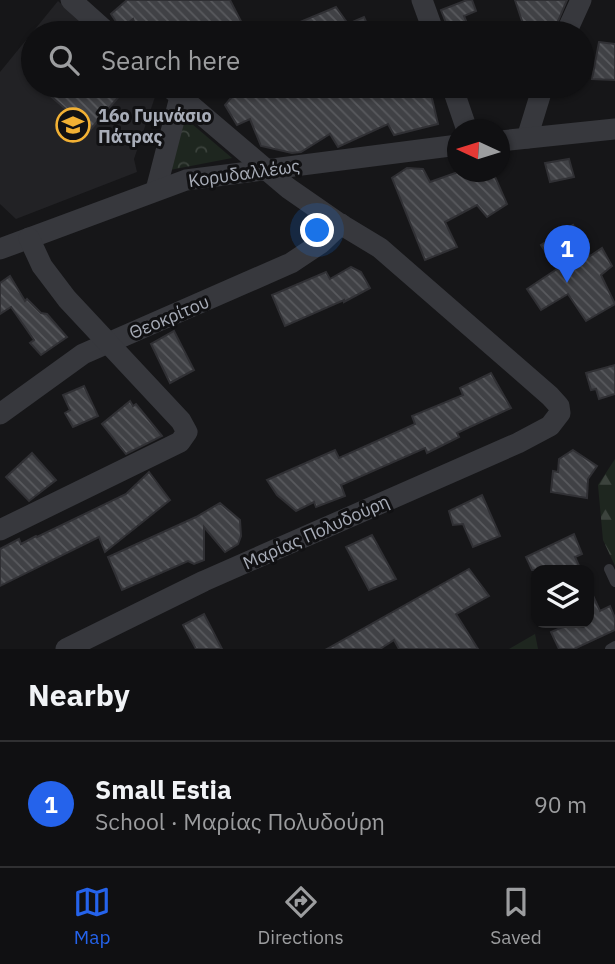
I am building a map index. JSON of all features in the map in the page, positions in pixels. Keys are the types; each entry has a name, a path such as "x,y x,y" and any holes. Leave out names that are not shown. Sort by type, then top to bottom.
{"street":[{"path":"71,0 95,21"},
{"path":"422,0 430,21"},
{"path":"571,21 581,0"},
{"path":"156,190 173,98"},
{"path":"181,98 265,169 341,224"},
{"path":"456,98 463,119"},
{"path":"527,138 539,98"},
{"path":"510,140 615,129"},
{"name":"Κορυδαλλέως","path":"0,249 156,190 204,176 447,146"},
{"name":"Θεοκρίτου","path":"0,414 78,357 291,263 321,243 341,224"},
{"name":"Μαρίας Πολυδούρη","path":"66,649 204,581 518,443 550,426 558,418 558,405 550,396 380,248 341,224"},
{"path":"0,530 180,442 186,436 187,429 67,299 37,258 29,238"}],"lane":[{"path":"608,569 615,582"},
{"path":"610,649 615,646"}],"shaded area":[{"name":"16ο Γυμνάσιο Πάτρας","path":"58,1 80,21 42,21"},
{"name":"16ο Γυμνάσιο Πάτρας","path":"21,46 21,98 155,98 134,159 137,172 16,219 0,204 0,72"}],"green space":[{"path":"185,118 232,158 170,170"},
{"path":"615,459 615,566 603,540 598,485"},
{"path":"535,634 538,649 509,649"}],"building":[{"path":"127,0 230,0 241,21 116,21 111,14"},
{"path":"472,0 476,11 464,16 466,21 445,21 441,10"},
{"path":"515,0 567,0 558,21 522,21"},
{"path":"336,7 346,21 302,21"},
{"path":"599,42 615,44 615,80 594,79"},
{"path":"53,98 118,98 90,130"},
{"path":"231,98 432,98 438,124 394,135 388,124 338,147 330,134 301,152 292,153 261,146 250,119 237,125 225,105"},
{"path":"569,159 574,177 550,182 545,163"},
{"path":"407,168 423,169 430,182 447,176 447,182 497,182 507,204 487,217 477,205 445,222 457,247 425,260 392,178"},
{"path":"573,225 590,256 602,248 612,266 601,275 615,304 586,321 568,294 541,310 527,289 557,269 541,245"},
{"path":"351,267 361,272 370,288 344,302 285,326 272,295 326,272 330,279"},
{"path":"10,276 25,301 27,299 41,313 47,314 67,337 41,355 30,343 34,340 11,307 0,314 0,283"},
{"path":"174,331 194,370 170,383 151,344"},
{"path":"615,365 615,394 599,399 596,389 591,390 586,373"},
{"path":"491,373 511,408 457,433 459,437 427,453 425,448 341,485 345,496 316,507 314,502 296,511 277,495 267,480 335,450 339,458 415,424 412,416 463,395 460,388"},
{"path":"84,386 98,416 73,427 65,413 70,410 63,395"},
{"path":"130,401 133,406 136,404 162,436 126,454 102,424"},
{"path":"573,450 597,466 588,479 587,498 551,492 553,471 558,472 559,459"},
{"path":"32,453 56,480 29,501 6,477"},
{"path":"149,472 170,500 105,552 99,537 0,586 0,549 19,539 21,544 126,494"},
{"path":"482,495 500,536 473,547 463,524 453,525 449,511"},
{"path":"220,503 240,520 241,536 238,544 225,552 204,527 204,560 194,564 188,561 122,590 108,557 196,517"},
{"path":"574,534 582,554 575,557 579,565 531,565 531,568 526,557"},
{"path":"372,535 396,579 369,590 346,547"},
{"path":"469,569 489,596 456,614 478,649 399,649 394,640 380,649 327,649"},
{"path":"594,598 600,611 610,606 615,618 615,630 574,649 559,649 551,632 561,628 594,628"},
{"path":"204,614 222,649 196,649 183,625"}],"place":[{"name":"16ο Γυμνάσιο Πάτρας","path":"73,125"},
{"name":"Small Estia","path":"567,283"}]}
